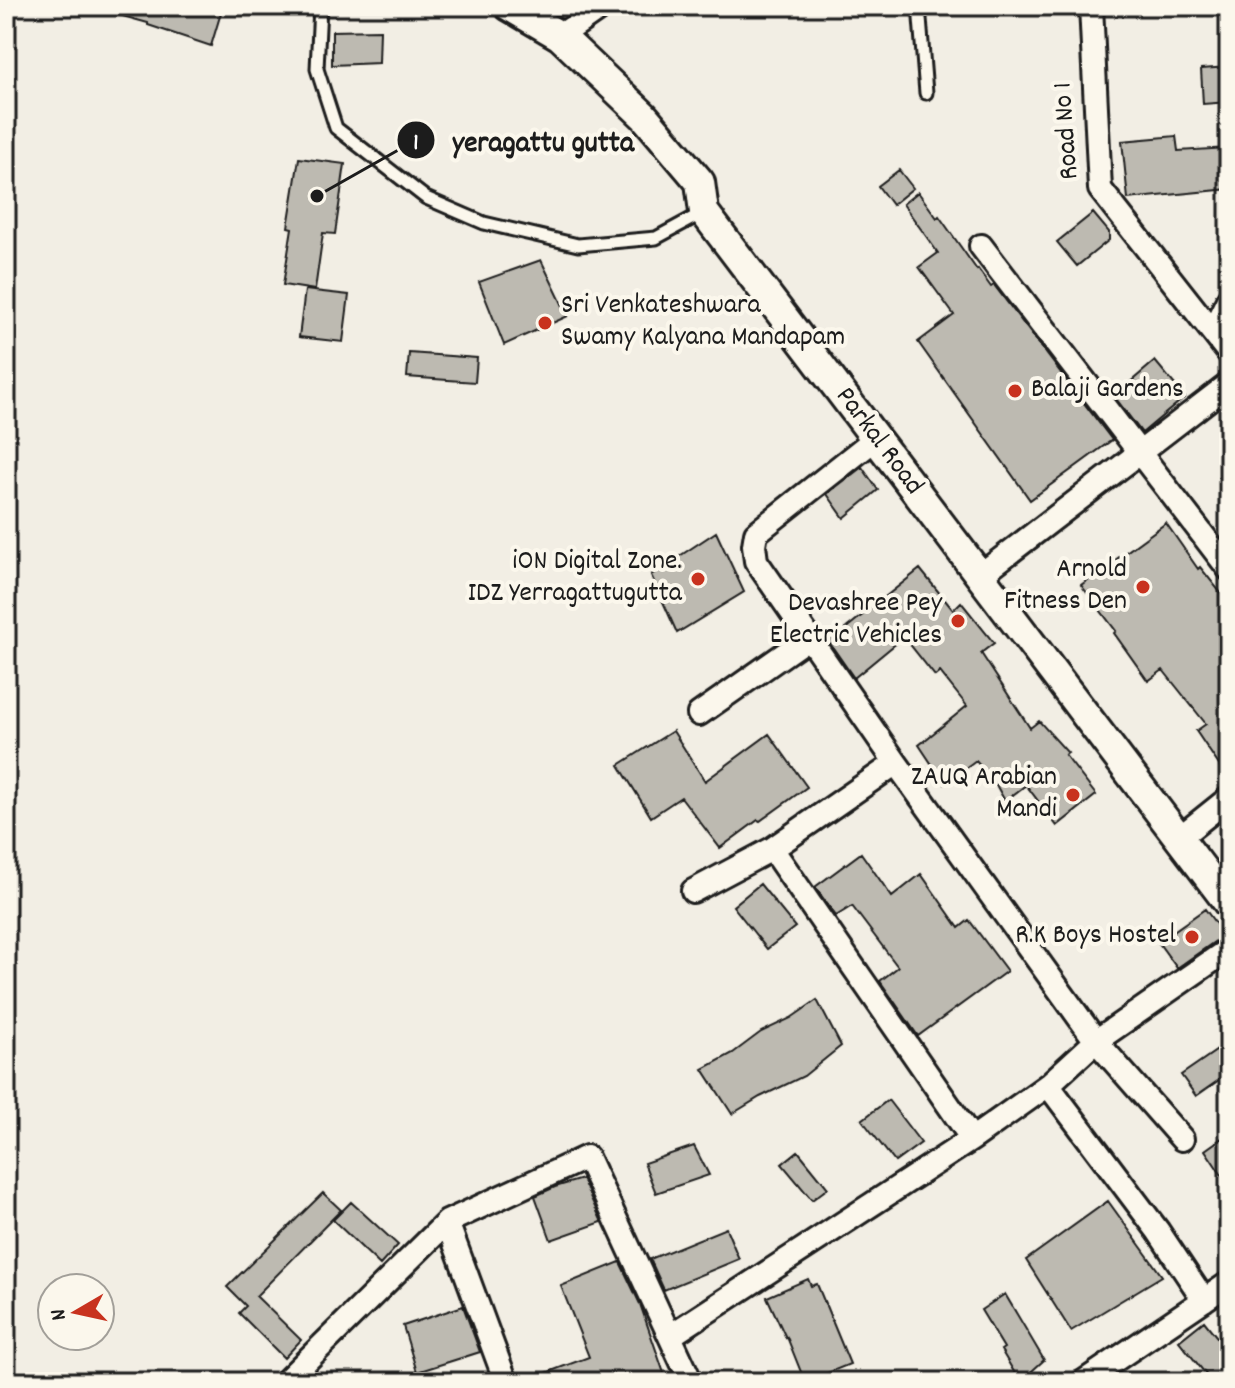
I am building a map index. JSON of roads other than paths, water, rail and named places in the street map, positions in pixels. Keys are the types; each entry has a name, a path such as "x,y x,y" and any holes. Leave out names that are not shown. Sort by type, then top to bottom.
{"street":[{"name":"Parkal Road","path":"509,6 560,36 644,116 700,182 704,212 1229,904"},
{"path":"560,36 603,6"},
{"name":"Road No 1","path":"1091,6 1100,189 1229,353"},
{"path":"981,246 1229,569"},
{"path":"1213,330 1229,298"},
{"path":"979,576 1229,384"},
{"path":"875,439 756,533 756,561 896,763 1096,1041 1182,1139"},
{"path":"699,714 809,637"},
{"path":"693,891 772,849 896,763"},
{"path":"1179,838 1229,798"},
{"path":"772,849 972,1139"},
{"path":"670,1336 972,1139 1048,1085 1096,1041 1229,949"},
{"path":"1048,1085 1158,1231 1204,1300"},
{"path":"285,1382 447,1222 587,1157 691,1382"},
{"path":"447,1222 506,1382"},
{"path":"1083,1382 1106,1376 1229,1283"}],"lane":[{"path":"320,6 317,69 336,128 426,198 484,223 578,245 656,238 704,212"},
{"path":"919,6 926,93"}],"place":[{"name":"yeragattu gutta","path":"317,196"},
{"name":"Sri Venkateshwara Swamy Kalyana Mandapam","path":"545,323"},
{"name":"Balaji Gardens","path":"1015,391"},
{"name":"iON Digital Zone. IDZ Yerragattugutta","path":"698,579"},
{"name":"Arnold Fitness Den","path":"1143,587"},
{"name":"Devashree Pey Electric Vehicles","path":"958,621"},
{"name":"ZAUQ Arabian Mandi","path":"1073,795"},
{"name":"R.K Boys Hostel","path":"1192,937"}]}
